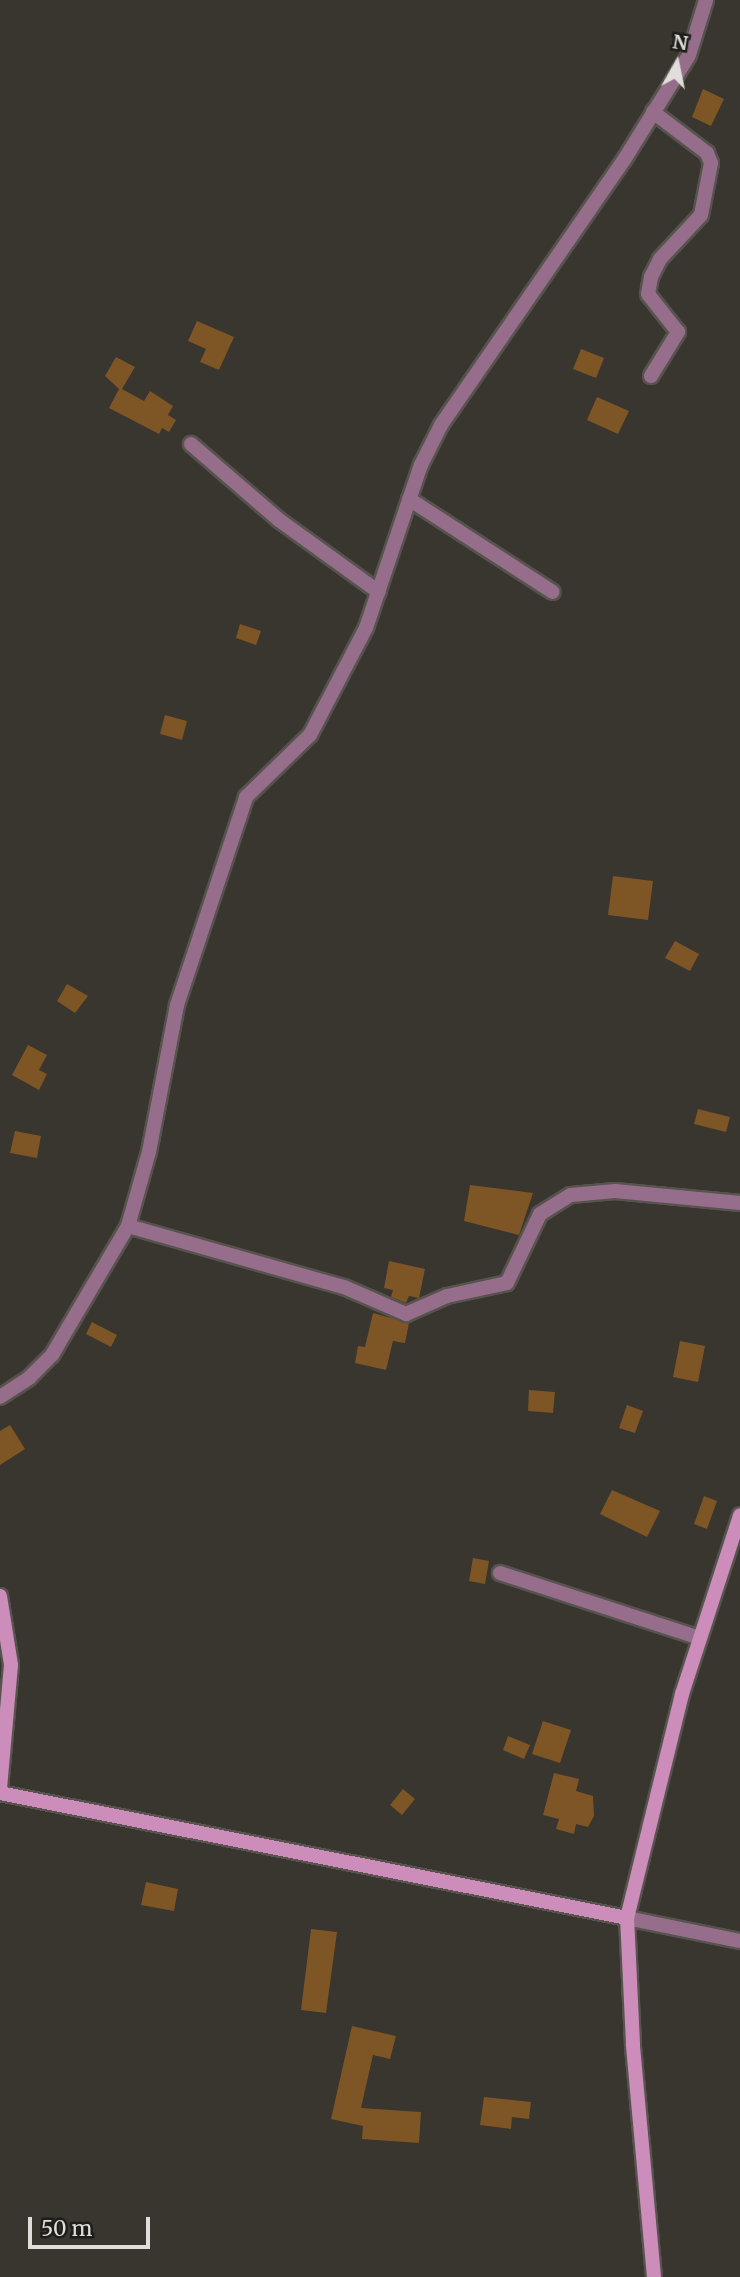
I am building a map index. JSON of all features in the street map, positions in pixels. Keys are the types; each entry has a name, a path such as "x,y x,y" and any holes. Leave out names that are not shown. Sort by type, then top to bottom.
{"street":[{"path":"0,1397 29,1378 52,1355 128,1226 149,1152 177,1005 246,797 310,735 366,628 409,499 441,425 689,55 706,0"},
{"path":"651,376 678,332 648,295 651,276 660,259 701,215 711,163 707,153 653,112"},
{"path":"191,444 279,520 379,592"},
{"path":"409,499 553,592"},
{"path":"128,1226 344,1287 394,1312 415,1314 447,1296 507,1283 540,1214 571,1195 615,1191 740,1203"},
{"path":"654,2277 633,2044 627,1918 666,1752 740,1515"},
{"path":"500,1573 700,1638"},
{"path":"0,1596 12,1665 0,1791 740,1941"}],"building":[{"path":"703,89 724,99 711,126 692,117"},
{"path":"197,321 234,337 219,370 200,362 206,349 188,341"},
{"path":"581,349 604,358 596,378 573,369"},
{"path":"116,357 135,367 122,389 144,401 150,391 173,406 168,415 176,420 169,432 162,428 159,434 109,408 119,389 105,376"},
{"path":"597,397 629,411 618,434 587,420"},
{"path":"240,624 261,631 256,645 236,638"},
{"path":"165,715 187,721 182,740 160,734"},
{"path":"613,876 653,881 648,920 608,915"},
{"path":"675,941 699,954 690,971 665,958"},
{"path":"67,984 88,996 75,1013 57,1001"},
{"path":"28,1045 47,1055 39,1070 47,1074 39,1090 12,1075"},
{"path":"698,1109 730,1117 726,1132 694,1124"},
{"path":"15,1131 41,1136 37,1158 10,1153"},
{"path":"470,1185 533,1193 519,1235 464,1221"},
{"path":"389,1261 425,1269 419,1298 409,1296 406,1303 391,1297 393,1290 384,1288"},
{"path":"373,1313 409,1323 405,1343 393,1341 386,1370 355,1363 358,1346 365,1347"},
{"path":"92,1322 117,1335 111,1347 86,1334"},
{"path":"680,1341 705,1346 698,1382 673,1377"},
{"path":"529,1390 555,1392 553,1413 528,1411"},
{"path":"627,1405 643,1411 635,1433 619,1428"},
{"path":"10,1425 25,1449 0,1465 0,1431"},
{"path":"612,1490 660,1511 647,1537 600,1514"},
{"path":"704,1496 717,1501 707,1529 694,1524"},
{"path":"473,1558 489,1561 485,1584 469,1581"},
{"path":"543,1721 571,1730 560,1763 532,1754"},
{"path":"508,1736 530,1745 524,1759 503,1750"},
{"path":"554,1773 579,1779 576,1791 593,1796 594,1816 588,1827 576,1824 574,1834 556,1829 559,1819 543,1815"},
{"path":"403,1789 415,1799 402,1815 390,1805"},
{"path":"146,1882 178,1889 174,1911 141,1905"},
{"path":"311,1929 337,1932 326,2013 301,2010"},
{"path":"352,2026 396,2036 390,2059 373,2055 361,2108 421,2112 419,2143 362,2139 363,2126 331,2119"},
{"path":"484,2097 531,2102 529,2119 512,2117 511,2129 480,2125"}]}
